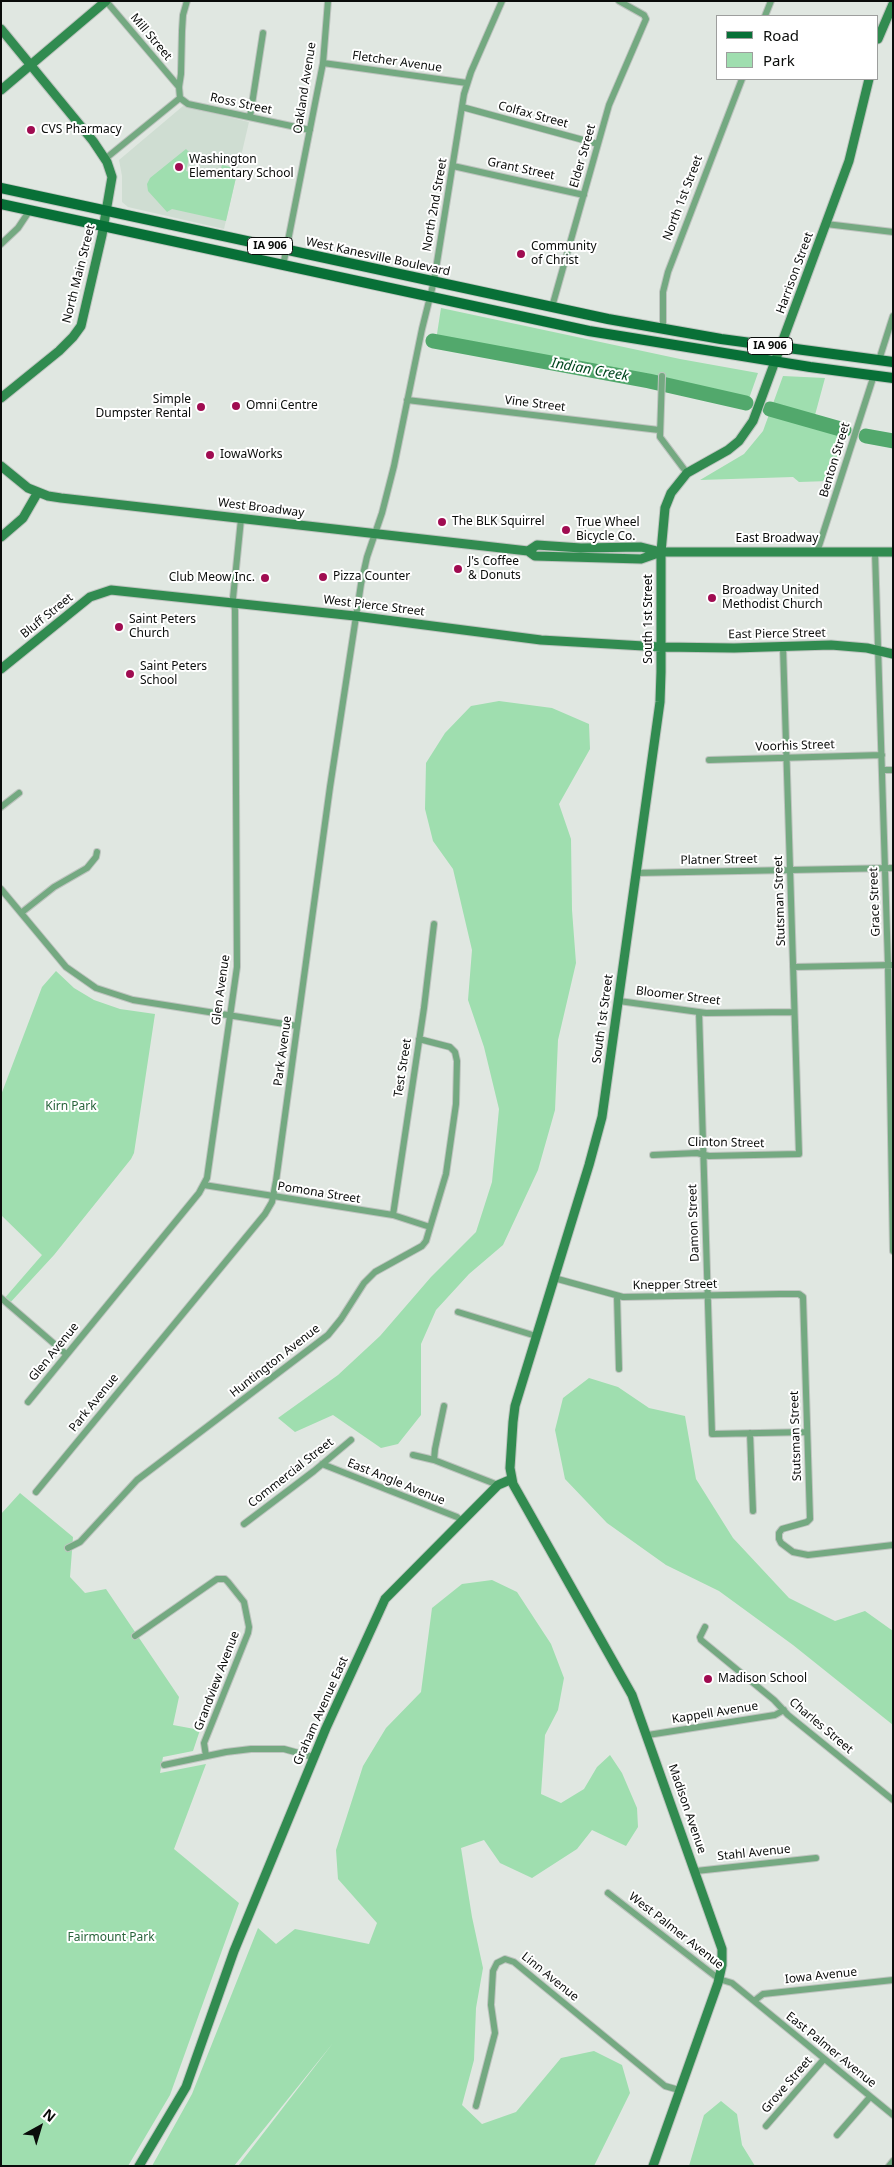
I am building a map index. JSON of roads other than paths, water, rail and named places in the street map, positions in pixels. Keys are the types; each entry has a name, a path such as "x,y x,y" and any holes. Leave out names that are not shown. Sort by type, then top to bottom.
{"main road":[{"path":"1,90 106,1"},
{"path":"879,38 893,4"},
{"path":"1,29 105,159"},
{"name":"Harrison Street","path":"687,473 728,450 739,440 753,421 849,161 869,80"},
{"name":"North Main Street","path":"1,398 59,351 78,331 84,318 104,226 112,177 105,159"},
{"name":"West Kanesville Boulevard","path":"1,188 434,282 663,329"},
{"name":"IA 906","path":"1,204 589,331 776,362 893,378"},
{"name":"IA 906","path":"663,329 781,348 893,362"},
{"name":"West Broadway","path":"1,466 17,481 38,492 61,498 528,551 535,556 581,559 641,559 661,552"},
{"path":"661,552 664,508 671,493 687,473"},
{"path":"1,537 23,518 38,492"},
{"name":"East Broadway","path":"661,552 893,552"},
{"name":"South 1st Street","path":"512,1479 510,1468 515,1406 600,1127 659,707 662,647 661,552"},
{"name":"West Pierce Street","path":"86,601 102,592 111,590 355,616 541,640 662,647"},
{"name":"Bluff Street","path":"1,670 86,601"},
{"name":"East Pierce Street","path":"662,647 831,645 878,650 893,654"},
{"name":"Graham Avenue East","path":"139,2166 186,2087 217,1997 314,1757 385,1599 498,1485 512,1479"},
{"name":"Madison Avenue","path":"512,1479 518,1493 632,1695 648,1735 722,1949 719,1979 653,2166"},
{"path":"498,1485 510,1488 518,1493"}],"street":[{"name":"Mill Street","path":"106,1 178,87"},
{"path":"105,159 180,98 178,87 183,15 188,1"},
{"name":"Oakland Avenue","path":"283,266 323,62 328,1"},
{"name":"North 2nd Street","path":"375,534 394,466 429,297 434,282 467,83 502,1"},
{"name":"Elder Street","path":"552,307 614,89 646,19 644,15 619,1"},
{"path":"766,15 771,1"},
{"path":"250,117 263,33"},
{"name":"Fletcher Avenue","path":"323,62 467,83"},
{"name":"North 1st Street","path":"663,329 663,292 668,272 742,80"},
{"name":"Ross Street","path":"180,98 188,104 310,130"},
{"name":"Colfax Street","path":"462,107 598,144"},
{"name":"Grant Street","path":"453,166 584,195"},
{"path":"1,244 18,228 30,210"},
{"path":"826,224 893,232"},
{"path":"879,360 893,316"},
{"name":"Benton Street","path":"817,552 874,375"},
{"path":"662,376 659,430 664,445 687,473"},
{"name":"Vine Street","path":"407,400 659,430"},
{"name":"Glen Avenue","path":"28,1402 204,1185 208,1171 238,954 234,604 241,519"},
{"name":"Park Avenue","path":"36,1492 265,1214 273,1197 355,616 367,557 375,534"},
{"name":"Grace Street","path":"875,552 885,868 891,965 893,1251"},
{"name":"Stutsman Street","path":"783,647 799,1154"},
{"name":"Voorhis Street","path":"709,760 882,755"},
{"path":"882,770 893,770"},
{"path":"1,807 18,793"},
{"path":"21,913 54,887 87,868 96,858 96,852"},
{"name":"Platner Street","path":"636,873 893,868"},
{"path":"1,889 66,967 96,988 133,1000 297,1026"},
{"name":"Test Street","path":"393,1215 434,924"},
{"path":"793,968 891,965"},
{"name":"Bloomer Street","path":"619,1000 699,1012 794,1012"},
{"name":"Damon Street","path":"699,1012 712,1434 750,1433"},
{"name":"Huntington Avenue","path":"68,1548 80,1542 136,1480 328,1335 341,1319 364,1283 383,1267 422,1246 426,1241 446,1174 452,1140 456,1104 456,1061 455,1052 450,1047 419,1039"},
{"name":"Clinton Street","path":"653,1155 697,1153 704,1155 799,1154"},
{"name":"Pomona Street","path":"204,1185 393,1215 430,1227"},
{"name":"Knepper Street","path":"554,1278 617,1296 633,1298 799,1294"},
{"name":"Stutsman Street","path":"799,1294 803,1297 810,1519 806,1522 788,1526 779,1533 781,1543 793,1552 808,1555 893,1545"},
{"path":"617,1296 619,1369"},
{"path":"1,1298 66,1354"},
{"path":"458,1312 536,1336"},
{"path":"434,1460 434,1449 444,1406"},
{"path":"753,1511 750,1433 807,1432"},
{"name":"Commercial Street","path":"244,1524 351,1440"},
{"path":"413,1455 434,1460 498,1485"},
{"name":"East Angle Avenue","path":"322,1464 457,1517 462,1521"},
{"name":"Grandview Avenue","path":"135,1636 217,1579 225,1579 244,1602 249,1627 248,1633 204,1743 206,1756"},
{"name":"Charles Street","path":"705,1627 700,1637 701,1640 893,1800"},
{"name":"Kappell Avenue","path":"648,1735 775,1715 784,1710"},
{"path":"164,1765 226,1752 274,1749 314,1757"},
{"name":"Stahl Avenue","path":"696,1871 816,1858"},
{"name":"West Palmer Avenue","path":"608,1893 719,1979 732,1983 754,2001"},
{"name":"Linn Avenue","path":"476,2106 495,2033 491,2005 493,1971 496,1963 505,1959 514,1962 665,2086 679,2090"},
{"name":"Iowa Avenue","path":"754,2001 763,1994 893,1980"},
{"name":"East Palmer Avenue","path":"754,2001 893,2115"},
{"name":"Grove Street","path":"766,2126 824,2059"},
{"path":"837,2135 870,2097"},
{"path":"888,2166 893,2161"}],"waterway":[{"name":"Indian Creek","path":"433,341 649,381 746,403"},
{"name":"Indian Creek","path":"770,409 844,430"},
{"name":"Indian Creek","path":"866,436 893,441"}],"place":[{"name":"CVS Pharmacy","path":"31,130"},
{"name":"Washington Elementary School","path":"179,167"},
{"name":"Community of Christ","path":"521,254"},
{"name":"Omni Centre","path":"236,406"},
{"name":"Simple Dumpster Rental","path":"201,407"},
{"name":"IowaWorks","path":"210,455"},
{"name":"The BLK Squirrel","path":"442,522"},
{"name":"True Wheel Bicycle Co.","path":"566,530"},
{"name":"J's Coffee & Donuts","path":"458,569"},
{"name":"Pizza Counter","path":"323,577"},
{"name":"Club Meow Inc.","path":"265,578"},
{"name":"Broadway United Methodist Church","path":"712,598"},
{"name":"Saint Peters Church","path":"119,627"},
{"name":"Saint Peters School","path":"130,674"},
{"name":"Madison School","path":"708,1679"}],"park label":[{"name":"Kirn Park","path":"71,1107"},
{"name":"Fairmount Park","path":"111,1938"}]}
